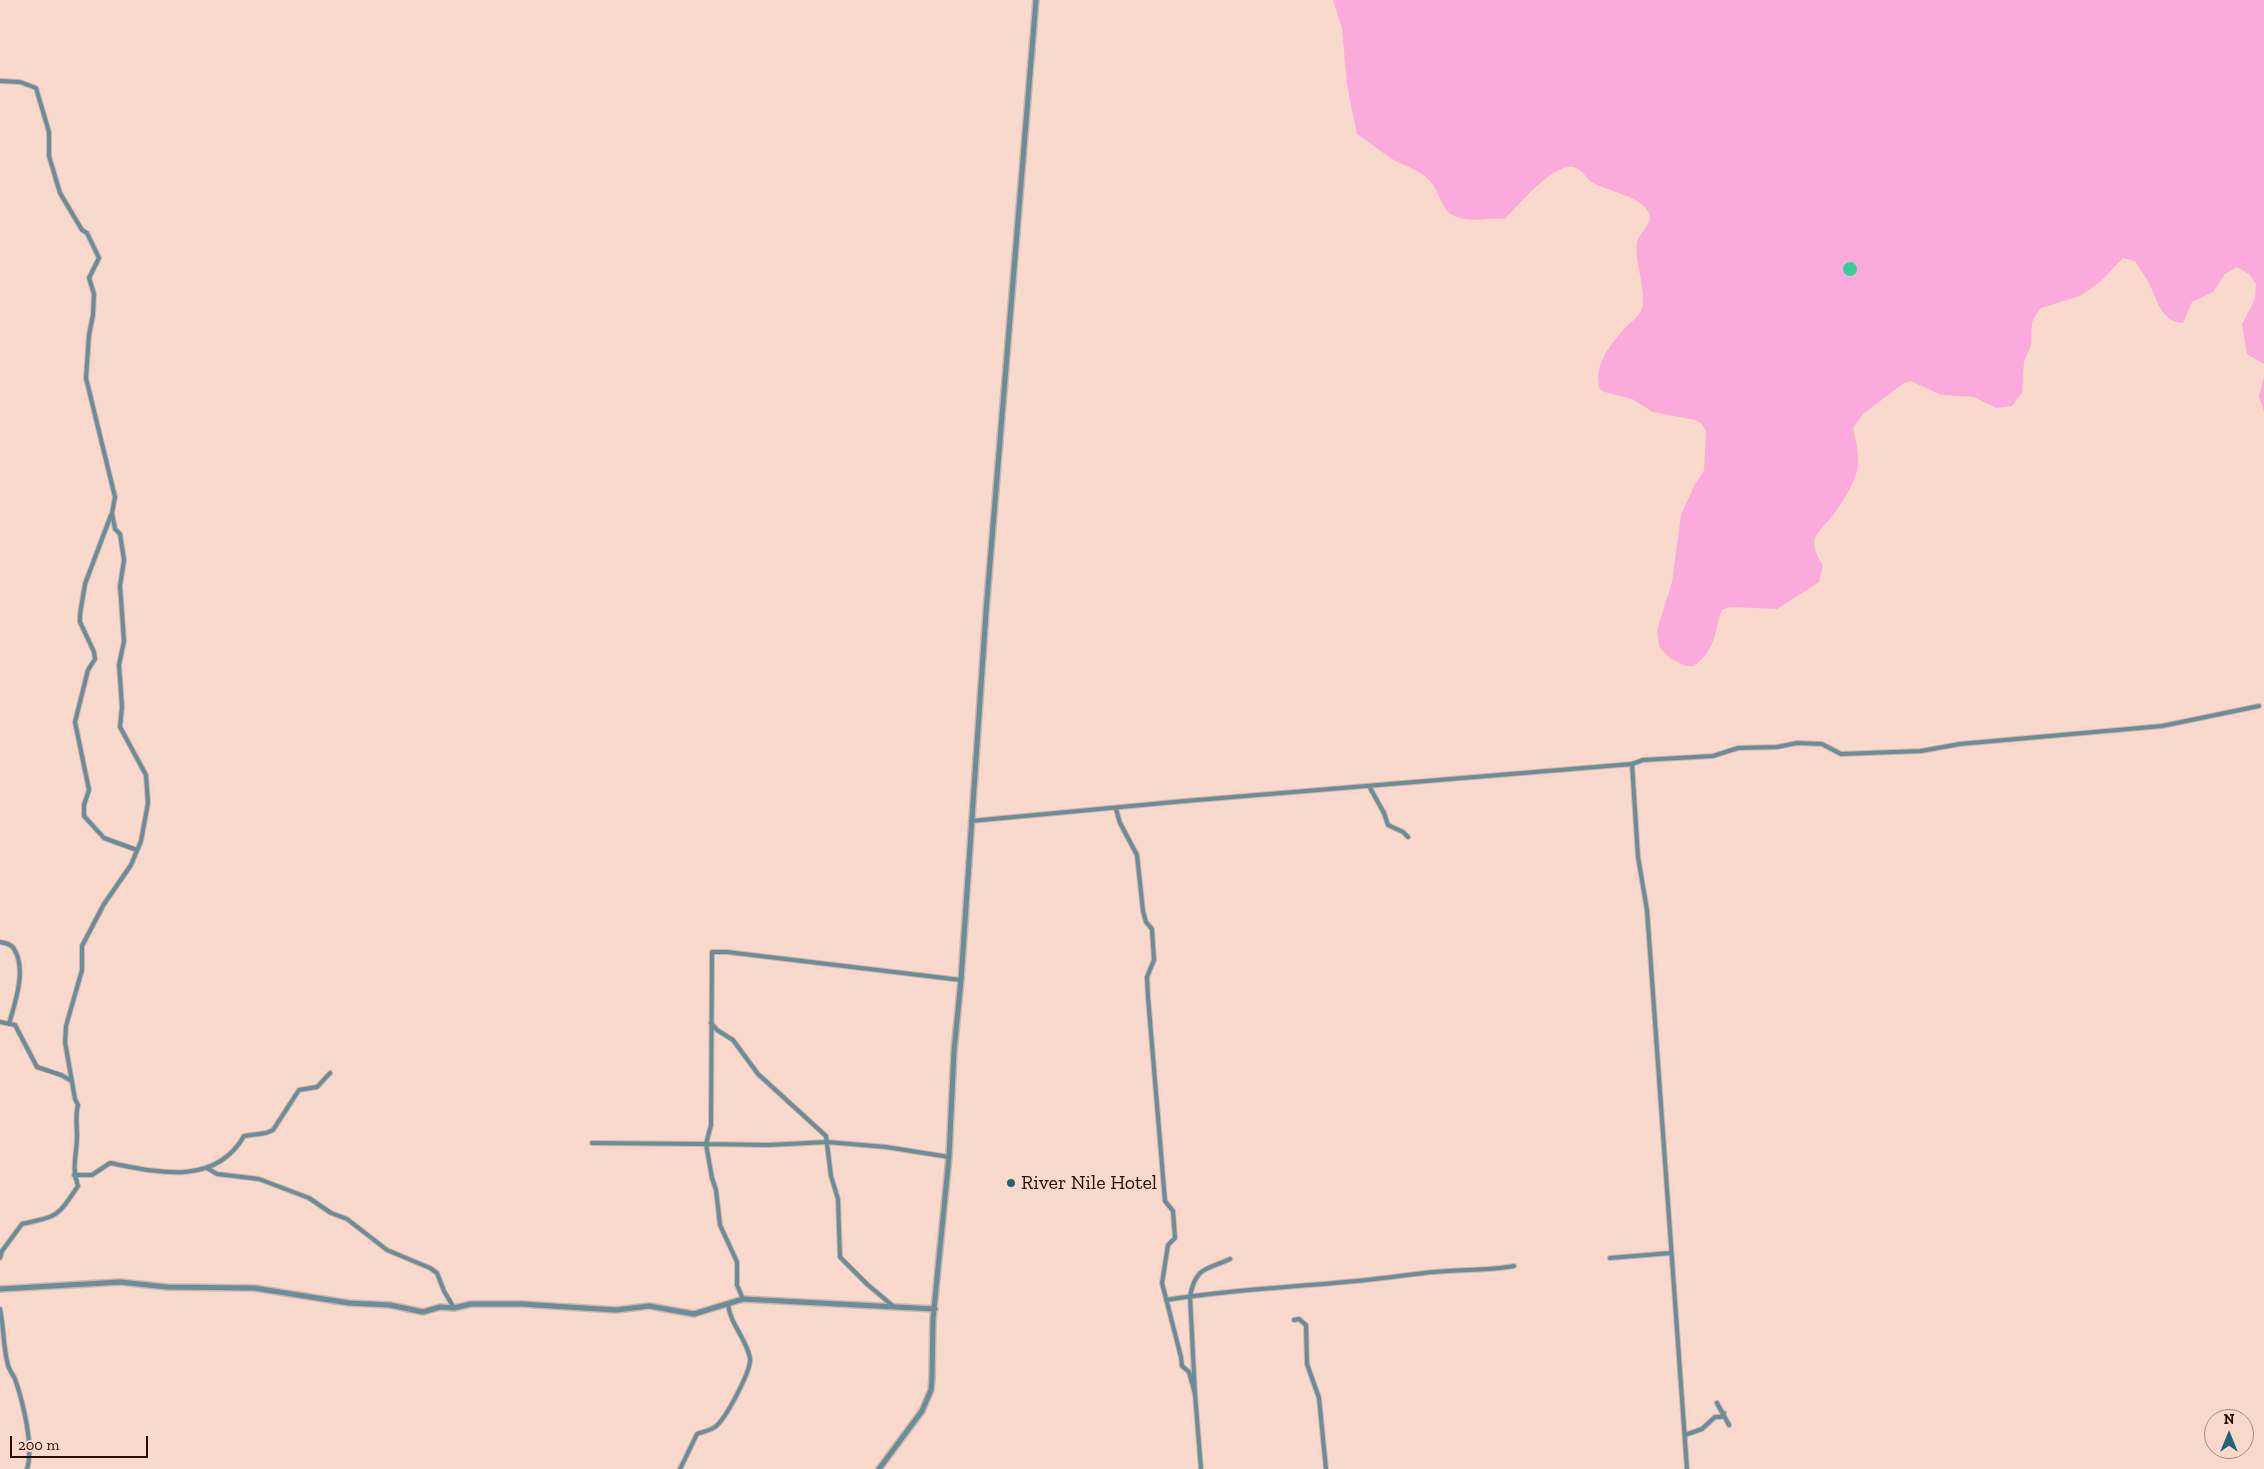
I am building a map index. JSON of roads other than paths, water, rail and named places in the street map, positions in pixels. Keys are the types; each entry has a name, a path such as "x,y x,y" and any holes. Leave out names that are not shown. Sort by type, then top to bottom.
{"street":[{"path":"879,1469 922,1411 930,1390 935,1309 949,1157 953,1065 961,980 971,822 1036,0"},
{"path":"0,81 20,82 36,88 49,132 49,156 60,193 82,230 87,233 99,258 89,278 93,301 86,378 114,497 112,513 86,584 80,614 80,622 94,652 95,659 88,670 75,722 90,790 84,805 84,816 104,838 137,850"},
{"path":"0,1258 2,1251 22,1224 50,1218 60,1213 78,1186 74,1175 77,1136 75,1114 78,1105 74,1099 65,1042 66,1026 82,970 82,946 104,904 131,865 137,850 148,803 146,774 120,727 122,707 119,665 124,641 120,586 124,560 120,534 115,529 112,513"},
{"path":"971,822 1185,801 1632,764 1643,760 1713,756 1738,748 1822,744 1841,754 1921,751 1960,744 2162,726 2259,706"},
{"path":"1632,764 1638,857 1647,910 1687,1469"},
{"path":"1369,786 1384,813 1388,825 1408,837"},
{"path":"1116,809 1120,823 1137,855 1143,911 1146,922 1152,929 1154,960 1147,977 1148,998 1165,1201 1173,1211 1175,1238 1168,1245 1162,1283 1182,1366 1188,1372 1195,1394"},
{"path":"0,942 10,944 14,948 20,970 19,990 9,1024"},
{"path":"743,1300 737,1285 737,1262 720,1225 716,1190 706,1144 711,1125 712,952 726,952 961,980"},
{"path":"0,1022 15,1025 37,1067 61,1075 72,1082"},
{"path":"711,1023 717,1030 733,1040 758,1074 826,1136 831,1176 838,1199 840,1257 868,1285 895,1307"},
{"path":"74,1175 92,1175 110,1163 168,1174 207,1168 231,1153 244,1136 266,1133 273,1130 299,1090 321,1085 330,1073"},
{"path":"592,1143 768,1146 828,1142 886,1147 949,1157"},
{"path":"207,1168 217,1174 259,1179 309,1198 331,1212 347,1219 387,1250 430,1268 437,1273 444,1291 454,1308"},
{"path":"1610,1258 1671,1253"},
{"path":"1201,1469 1190,1296 1193,1283 1200,1271 1230,1259"},
{"path":"1166,1300 1190,1296 1514,1266"},
{"path":"0,1289 120,1282 167,1287 254,1288 349,1303 390,1304 423,1312 440,1307 454,1308 471,1304 521,1304 616,1310 649,1306 694,1314 743,1300 935,1309"},
{"path":"680,1469 697,1434 716,1427 732,1403 750,1366 746,1344 729,1314 728,1304"},
{"path":"0,1309 3,1344 8,1365 15,1379 28,1431 31,1456 27,1469"},
{"path":"1294,1320 1299,1319 1306,1325 1307,1364 1319,1398 1326,1469"},
{"path":"1717,1403 1730,1426"},
{"path":"1684,1435 1702,1428 1715,1417 1721,1417 1724,1413"}],"place":[{"name":"River Nile Hotel","path":"1011,1183"}]}
